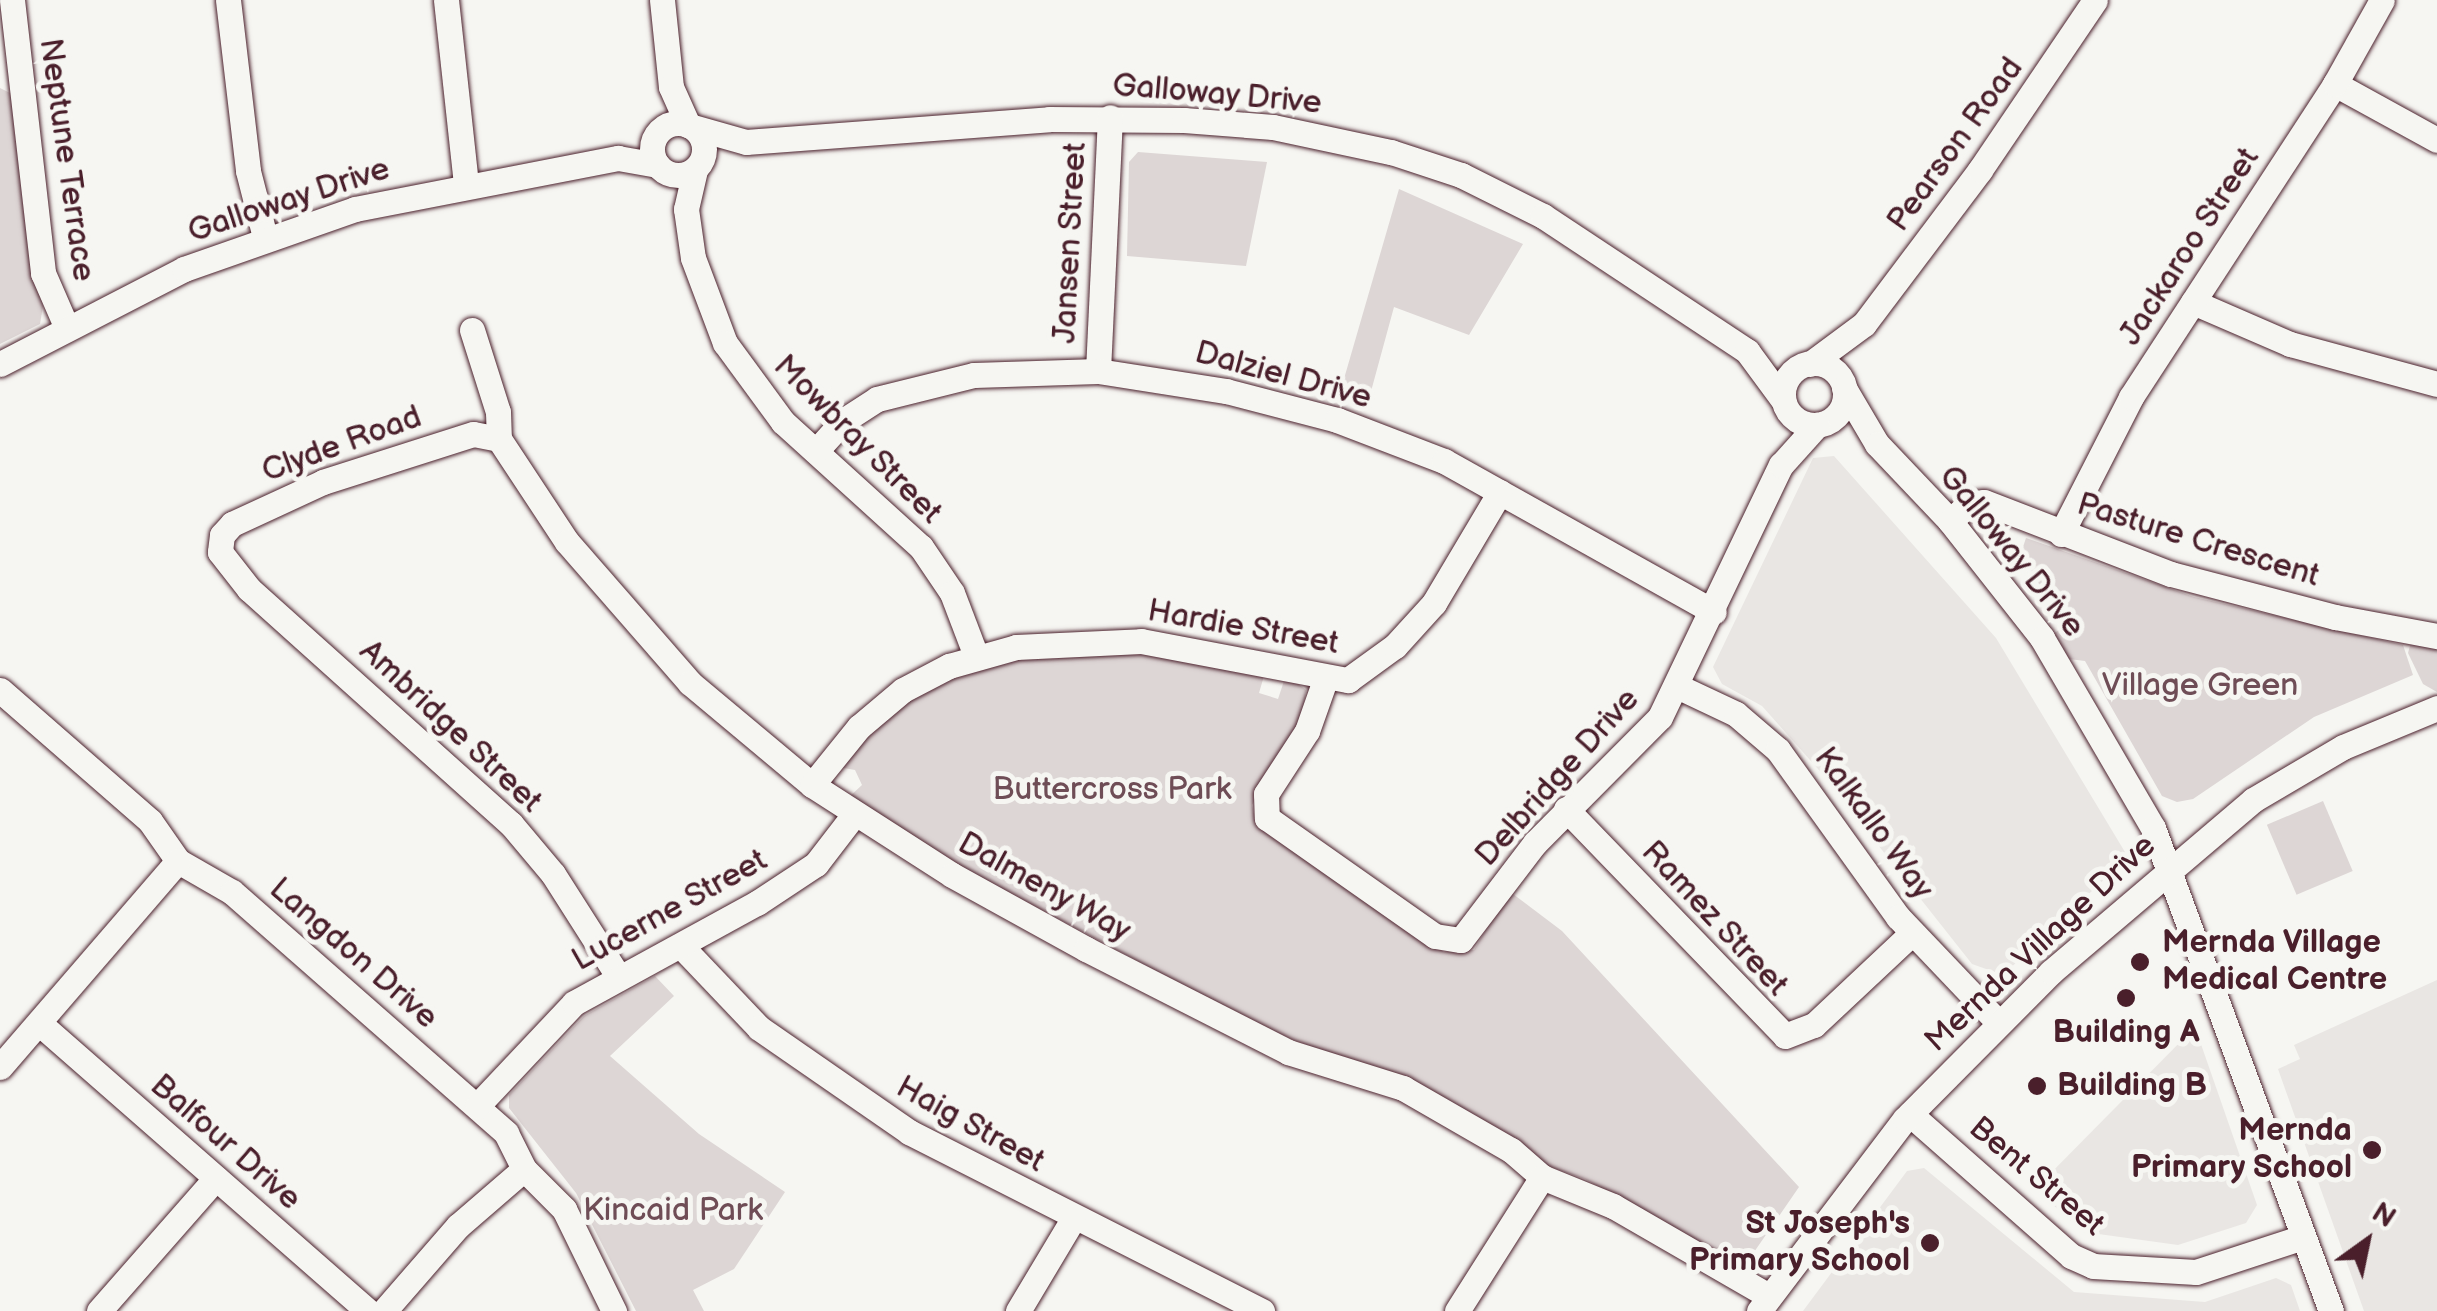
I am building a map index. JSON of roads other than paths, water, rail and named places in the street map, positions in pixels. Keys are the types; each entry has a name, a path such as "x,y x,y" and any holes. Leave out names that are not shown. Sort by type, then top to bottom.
{"street":[{"name":"Neptune Terrace","path":"12,0 10,74 43,274 66,326"},
{"path":"228,0 248,172 266,237"},
{"path":"446,0 466,183"},
{"path":"662,0 671,87 659,132 658,167 678,176 698,167 705,148 671,87"},
{"name":"Pearson Road","path":"1808,364 1864,324 1980,170 2095,0"},
{"name":"Jackaroo Street","path":"2061,534 2131,397 2335,84 2382,0"},
{"path":"2335,84 2437,140"},
{"name":"Galloway Drive","path":"691,126 746,142 1110,117 1273,127 1448,170 1543,216 1747,351 1784,402"},
{"name":"Jansen Street","path":"1098,371 1110,117"},
{"path":"659,132 691,126"},
{"name":"Galloway Drive","path":"618,158 659,132"},
{"name":"Galloway Drive","path":"698,167 746,142"},
{"name":"Galloway Drive","path":"0,364 66,326 266,237 466,183 618,158 658,167"},
{"name":"Mowbray Street","path":"658,167 686,209"},
{"name":"Mowbray Street","path":"698,167 686,209 692,258 725,343 766,403 921,547 952,593 976,656"},
{"path":"2193,302 2290,344 2437,384"},
{"name":"Pearson Road","path":"1843,385 1864,324"},
{"name":"Dalmeny Way","path":"472,330 498,412 498,438 567,542 665,655 755,742 812,786 853,816 1232,1026 1288,1052 1403,1088 1512,1150 1542,1177 1614,1206 1764,1304"},
{"name":"Galloway Drive","path":"1747,351 1808,364"},
{"path":"1808,364 1829,368 1843,385 1842,407 1819,424 1797,420 1784,402 1785,382 1808,364"},
{"name":"Dalziel Drive","path":"816,452 857,410 901,390 974,374 1098,371 1226,391 1319,415 1412,447 1714,612"},
{"name":"Galloway Drive","path":"1843,385 1877,444 1950,521 2081,696 2170,867 2330,1311"},
{"name":"Delbridge Drive","path":"1781,465 1784,402"},
{"name":"Galloway Drive","path":"1819,424 1877,444"},
{"name":"Delbridge Drive","path":"1325,680 1312,723 1266,794 1267,818 1435,936 1466,938 1566,809 1633,748 1679,687 1781,465 1819,424"},
{"name":"Clyde Road","path":"219,543 232,524 323,482 473,434 498,438"},
{"name":"Hardie Street","path":"812,786 878,709 927,676 976,656 1056,643 1141,641 1236,655 1325,680 1360,674 1420,620 1500,492"},
{"name":"Pasture Crescent","path":"1950,521 1969,504 1984,502 2061,534 2278,603 2437,636"},
{"name":"Ambridge Street","path":"219,543 248,589 511,824 553,874 618,976"},
{"name":"Kalkallo Way","path":"1679,687 1736,714 1778,750 1912,933 1998,1022"},
{"name":"Langdon Drive","path":"1,691 150,821 178,861 232,892 477,1106 514,1144 524,1169 564,1209 614,1311"},
{"name":"Mernda Village Drive","path":"1764,1304 1910,1114 1998,1022 2170,867 2311,764 2437,708"},
{"name":"Ramez Street","path":"1566,809 1786,1036 1814,1026 1912,933"},
{"name":"Lucerne Street","path":"477,1106 574,1003 618,976 681,946 816,864 853,816"},
{"path":"0,1067 178,861"},
{"name":"Haig Street","path":"681,946 746,1017 828,1080 909,1132 1073,1219 1184,1267 1262,1311"},
{"name":"Balfour Drive","path":"39,1023 368,1311"},
{"name":"Bent Street","path":"1910,1114 2071,1256 2093,1266 2196,1272 2304,1237"},
{"path":"384,1311 458,1226 524,1169"},
{"path":"1457,1311 1542,1177"},
{"path":"98,1311 216,1178"},
{"path":"1018,1311 1073,1219"}],"place":[{"name":"Mernda Village Medical Centre","path":"2140,962"},
{"name":"Building A","path":"2126,998"},
{"name":"Building B","path":"2037,1086"},
{"name":"Mernda Primary School","path":"2372,1150"},
{"name":"St Joseph's Primary School","path":"1930,1243"}],"park label":[{"name":"Village Green","path":"2200,686"},
{"name":"Buttercross Park","path":"1112,790"},
{"name":"Kincaid Park","path":"673,1211"}]}
